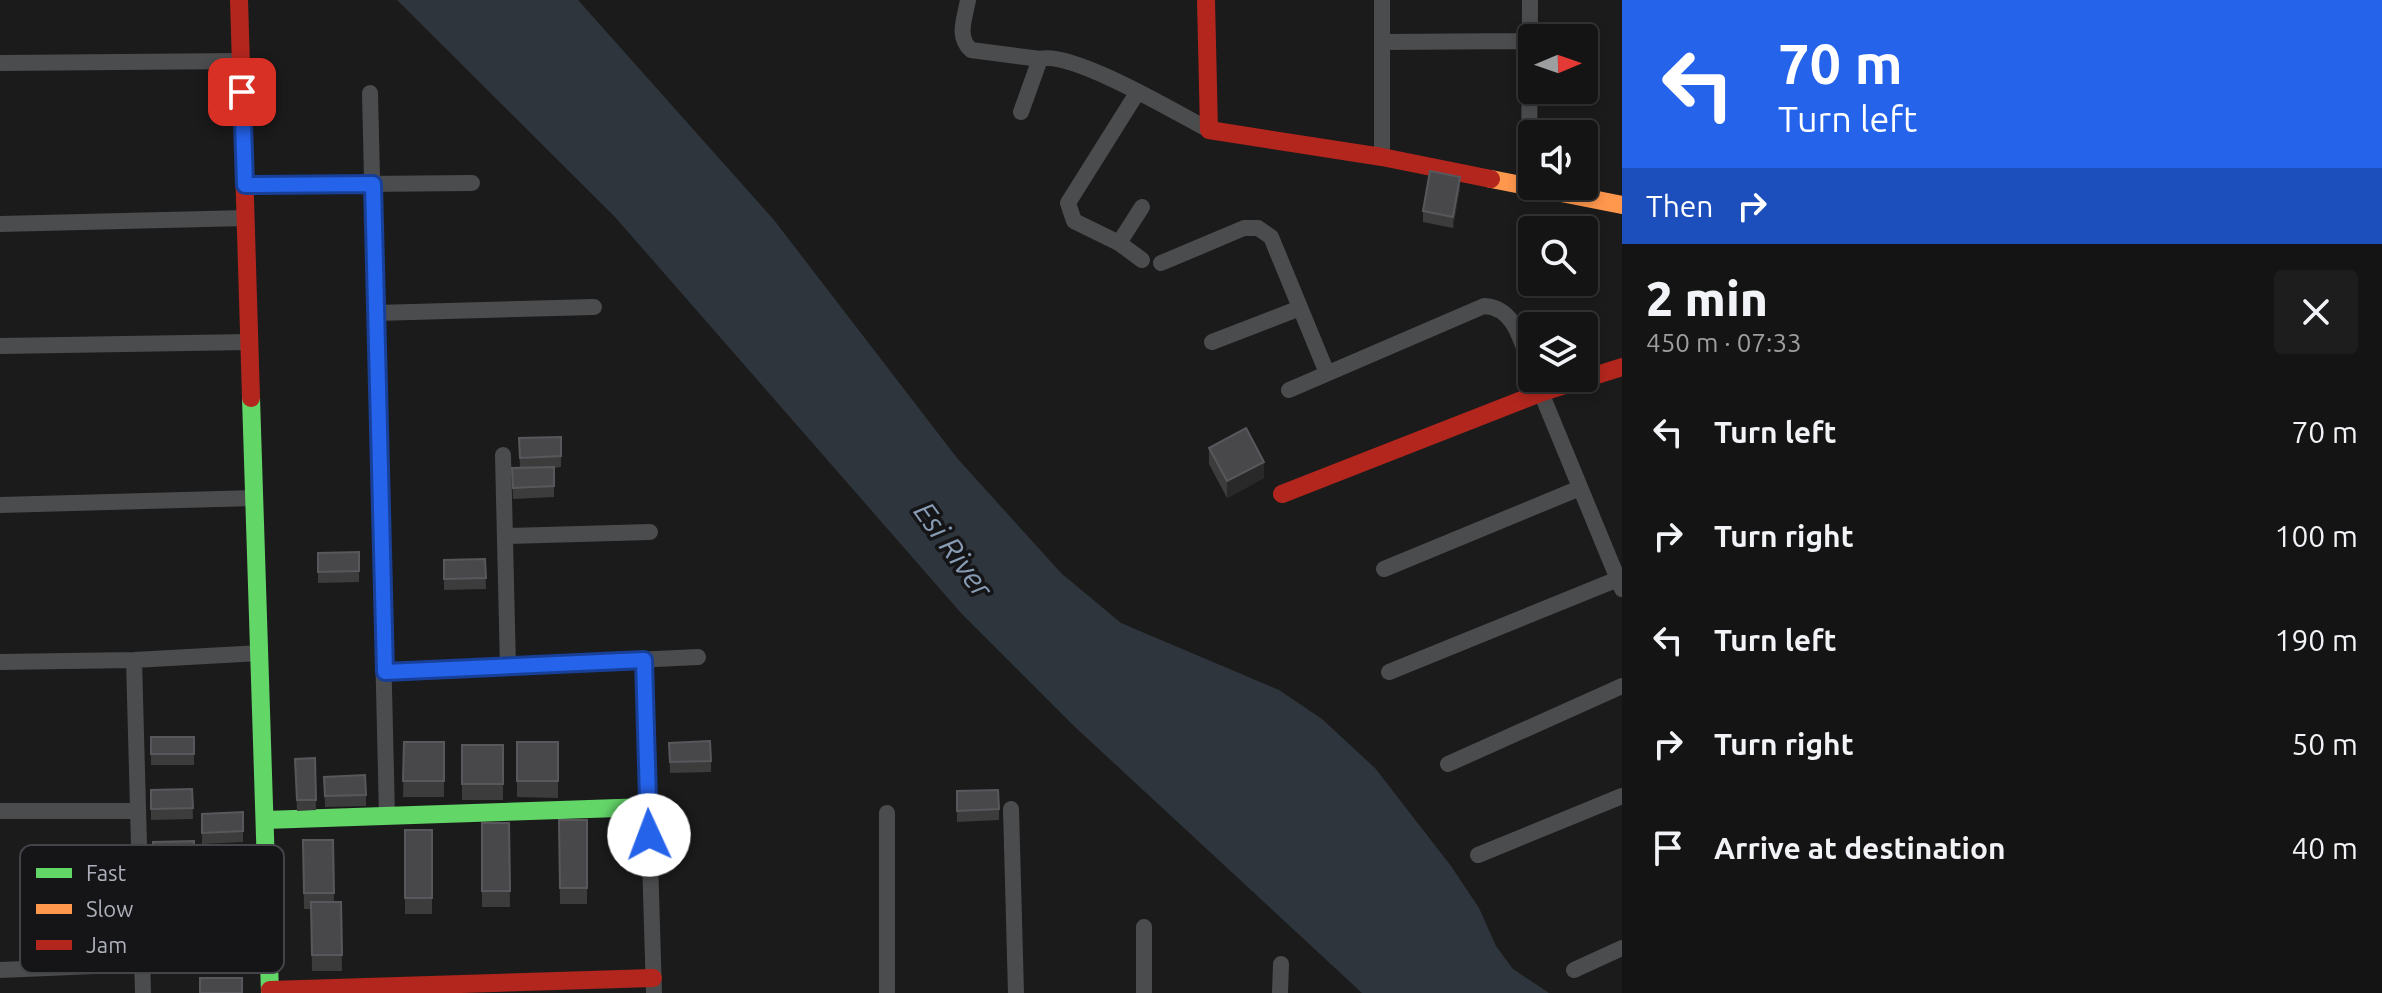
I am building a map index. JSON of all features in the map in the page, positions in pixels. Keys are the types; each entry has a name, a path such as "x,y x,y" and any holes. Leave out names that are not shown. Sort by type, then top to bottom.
{"street":[{"path":"239,0 266,845"},
{"path":"968,0 962,33 964,44 971,50 1040,59 1060,58 1209,130 1382,157 1518,185"},
{"path":"1206,0 1209,130"},
{"path":"1382,0 1382,157"},
{"path":"1530,0 1530,24"},
{"path":"1382,42 1518,41"},
{"path":"1021,112 1040,59"},
{"path":"0,63 241,61"},
{"path":"370,93 387,816"},
{"path":"1137,93 1068,203 1074,221 1119,243 1142,260"},
{"path":"245,185 472,183"},
{"path":"1596,200 1622,205"},
{"path":"1119,243 1142,207"},
{"path":"0,224 246,218"},
{"path":"1161,263 1244,228 1258,228 1271,237 1327,373"},
{"path":"1289,390 1484,306 1498,307 1511,318 1518,336"},
{"path":"376,313 594,307"},
{"path":"1212,342 1300,308"},
{"path":"0,346 250,342"},
{"path":"1598,372 1622,367"},
{"path":"1282,494 1522,392"},
{"path":"1389,672 1620,584 1541,392"},
{"path":"503,455 508,668"},
{"path":"1384,569 1580,488"},
{"path":"0,505 255,498"},
{"path":"505,536 650,532"},
{"path":"0,662 134,660 260,653"},
{"path":"385,672 698,657"},
{"path":"134,660 139,845"},
{"path":"270,992 653,986 644,660"},
{"path":"1448,764 1622,686"},
{"path":"1478,855 1622,796"},
{"path":"265,820 648,807"},
{"path":"1011,809 1016,993"},
{"path":"0,811 138,811"},
{"path":"887,813 887,993"},
{"path":"1144,927 1144,993"},
{"path":"1574,970 1622,948"},
{"path":"1280,993 1281,964"},
{"path":"0,970 20,969"},
{"path":"142,973 143,993"}],"water":[{"name":"Esi River","path":"397,0 578,0 774,220 957,458 1061,573 1121,623 1279,690 1322,719 1375,768 1451,866 1479,908 1496,946 1513,969 1549,993 1362,993 1075,727 961,613 615,217"}],"building":[{"path":"1430,171 1460,177 1453,217 1423,211"},
{"path":"1246,428 1264,462 1227,481 1209,448"},
{"path":"561,437 561,456 520,458 519,438"},
{"path":"554,467 554,486 513,488 512,468"},
{"path":"359,552 359,571 318,572 318,553"},
{"path":"485,559 486,578 444,579 444,560"},
{"path":"151,737 194,737 194,754 151,754"},
{"path":"710,741 711,761 670,762 669,743"},
{"path":"404,742 444,742 444,781 403,781"},
{"path":"517,742 558,742 558,781 517,781"},
{"path":"462,745 503,745 503,784 462,784"},
{"path":"315,758 316,800 297,800 295,759"},
{"path":"365,775 366,795 325,796 324,777"},
{"path":"192,789 193,808 151,809 151,790"},
{"path":"998,790 999,809 957,811 957,791"},
{"path":"243,812 243,831 202,833 202,814"},
{"path":"559,820 587,820 587,888 560,888"},
{"path":"482,823 509,823 510,891 482,891"},
{"path":"405,830 432,830 432,898 405,898"},
{"path":"303,840 333,840 334,893 304,893"},
{"path":"194,841 194,845 153,845 153,842"},
{"path":"311,902 341,902 342,955 312,955"},
{"path":"200,978 242,978 242,993 200,993"}],"traffic: fast":[{"path":"251,398 265,845"},
{"path":"265,820 648,807"},
{"path":"269,973 270,993"}],"traffic: slow":[{"path":"1491,179 1622,205"}],"traffic: jam":[{"path":"239,0 251,398"},
{"path":"1206,0 1209,130 1382,157 1491,179"},
{"path":"1282,494 1540,393 1622,367"},
{"path":"270,990 653,978"}],"route":[{"path":"242,92 245,185 373,184 385,672 644,660 649,835"}]}
